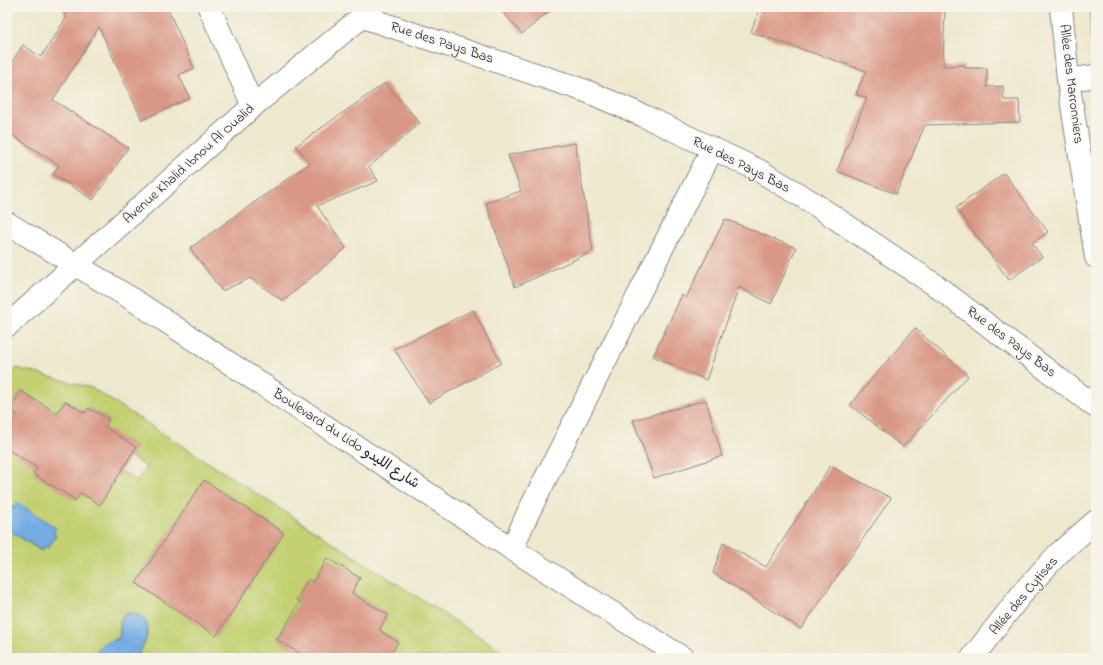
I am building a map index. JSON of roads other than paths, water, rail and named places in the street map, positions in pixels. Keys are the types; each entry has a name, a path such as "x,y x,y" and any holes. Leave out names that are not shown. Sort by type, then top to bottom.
{"street":[{"path":"209,7 252,106"},
{"name":"Allée des Marronniers","path":"1061,7 1068,80 1096,257"},
{"name":"Avenue Khalid Ibnou Al Oualid","path":"7,326 39,296 77,266 252,106 369,12"},
{"name":"Rue des Pays Bas","path":"369,12 586,92 644,116 712,150 758,170 810,201 935,284 1096,407"},
{"path":"1068,80 1096,76"},
{"path":"512,549 527,515 712,150"},
{"name":"Boulevard du Lido شارع الليدو","path":"7,223 132,299 512,549 683,658"},
{"name":"Allée des Cytises","path":"972,658 1024,591 1058,554 1096,521"}],"water":[{"path":"17,502 56,528 53,533 56,535 48,548 44,546 42,551 7,529 7,512 11,506 14,508"},
{"path":"129,613 138,615 144,619 147,624 148,630 144,644 137,658 98,658 97,652 102,644 119,638 120,620 124,615"}]}
